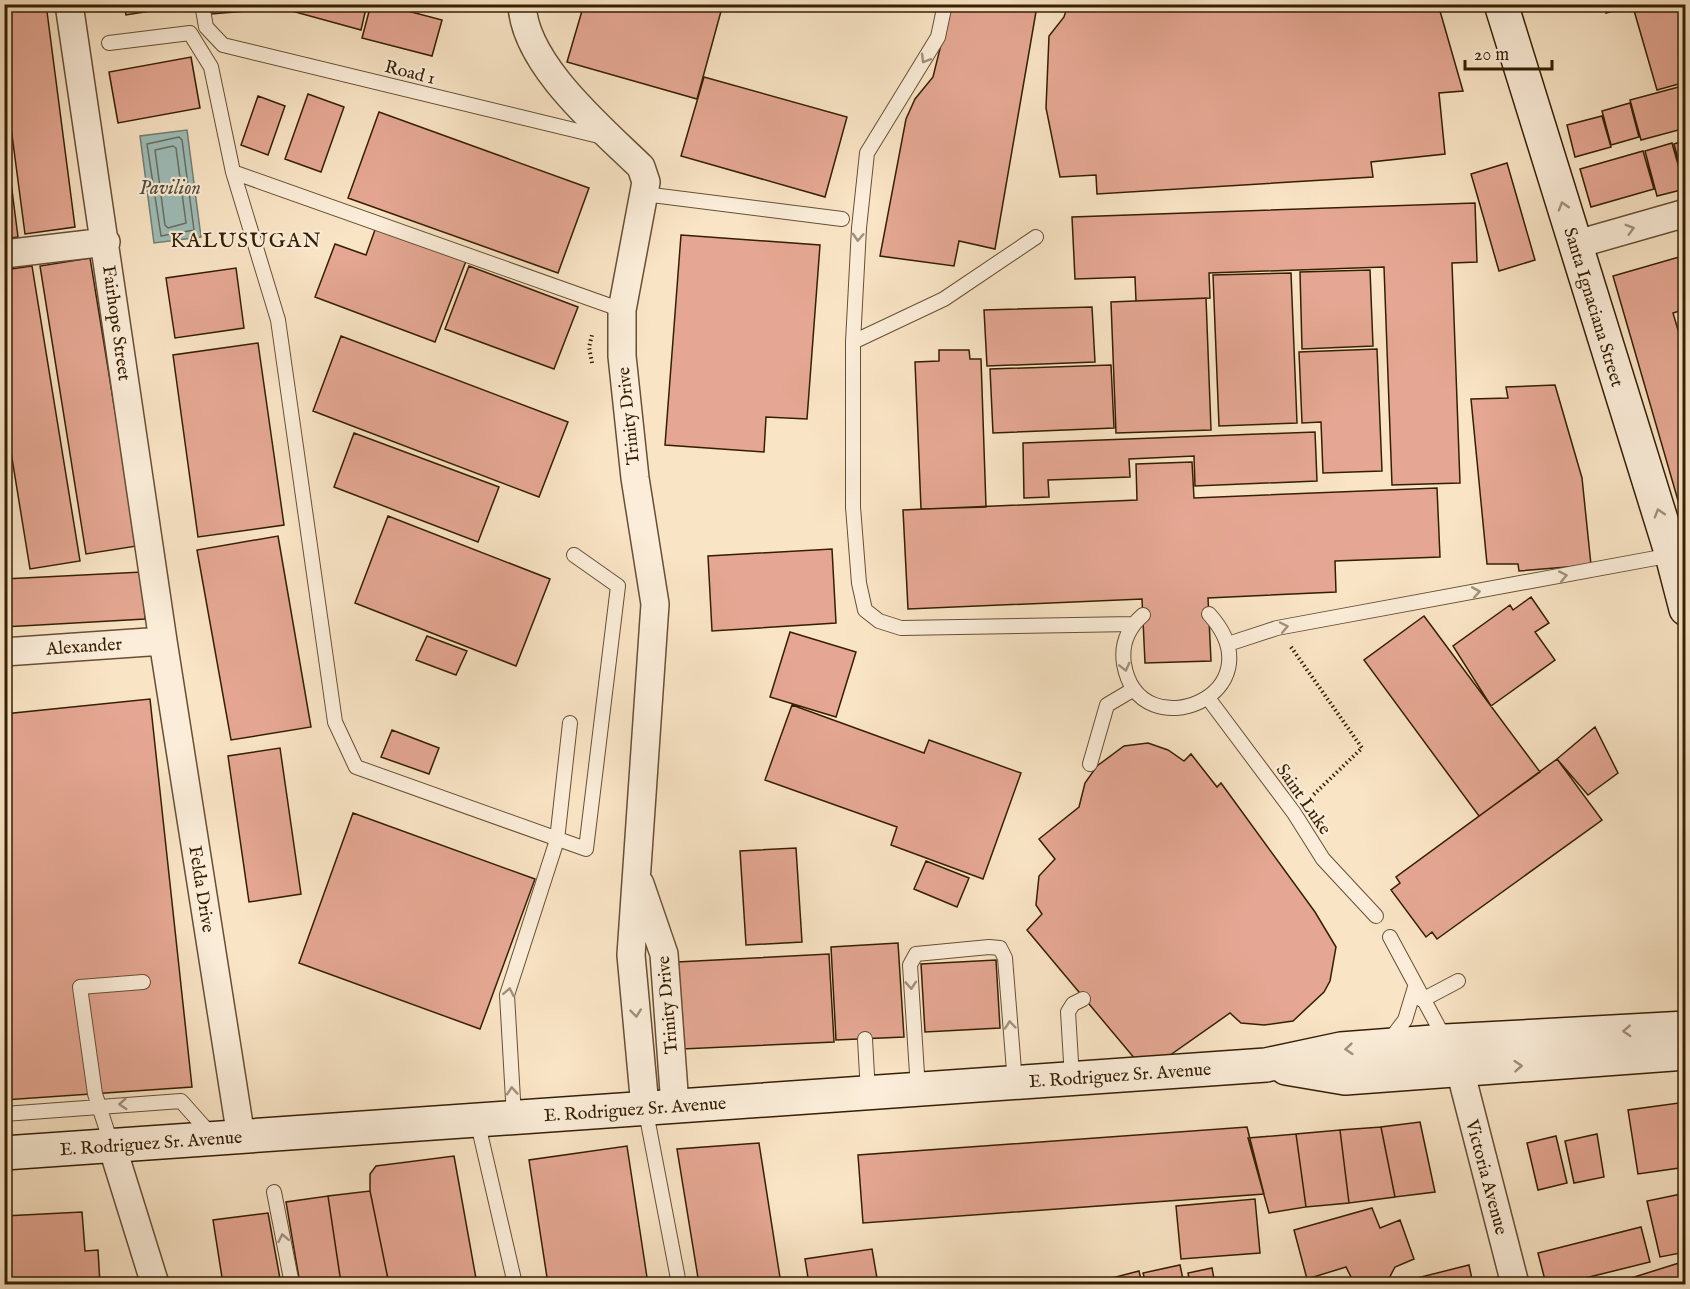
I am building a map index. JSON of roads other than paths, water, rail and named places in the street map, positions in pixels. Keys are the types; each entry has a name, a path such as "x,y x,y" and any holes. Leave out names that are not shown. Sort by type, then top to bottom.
{"main road":[{"name":"Santa Ignaciana Street","path":"1502,4 1574,245 1672,555 1686,609"},
{"name":"E. Rodriguez Sr. Avenue","path":"1266,1065 1345,1078 1446,1059 1686,1028"},
{"name":"E. Rodriguez Sr. Avenue","path":"4,1153 1266,1065 1341,1049 1385,1047 1446,1059 1686,1053"}],"street":[{"name":"Fairhope Street","path":"69,4 106,242 163,641"},
{"name":"Trinity Drive","path":"522,4 522,17 542,62 569,95 641,167 646,182 622,310 622,356 635,478 655,604 635,871 664,954 660,1107"},
{"path":"1574,245 1686,213"},
{"path":"4,254 106,242"},
{"name":"Alexander","path":"4,652 163,641"},
{"name":"Felda Drive","path":"163,641 228,1137"},
{"name":"Victoria Avenue","path":"1446,1059 1515,1284"},
{"path":"112,1146 155,1284"}],"lane":[{"path":"202,4 206,27 223,45 211,68"},
{"path":"945,4 938,37 867,153 859,228 853,342 853,507 859,583 865,610 879,621 901,628 1138,619 1125,639 1123,656 1126,673 1134,688 1148,701 1165,708 1184,709 1216,692 1225,678 1229,661 1228,644 1221,627 1209,614"},
{"path":"109,43 190,33 211,68 234,172 278,321 334,722 356,767 586,849 618,586 574,555"},
{"name":"Road 1","path":"223,45 613,140"},
{"path":"234,172 622,310"},
{"path":"644,194 842,219"},
{"path":"853,342 944,300 1036,237"},
{"path":"1228,644 1277,628 1672,555"},
{"path":"1090,764 1107,705 1134,688"},
{"name":"Saint Luke","path":"1208,698 1294,813 1323,859 1376,916"},
{"path":"514,1118 508,1050 507,995 557,840 570,723"},
{"path":"1390,938 1422,1000 1446,1059"},
{"path":"918,1089 910,966 916,954 989,947 1000,948 1005,958 1015,1083"},
{"path":"1422,1000 1458,981"},
{"path":"112,1146 97,1100 80,987 143,982"},
{"path":"1385,1047 1405,1020 1415,987"},
{"path":"1072,1078 1068,1012 1073,1004 1083,999"},
{"path":"865,1039 868,1093"},
{"path":"4,1114 97,1100 181,1101 228,1137"},
{"path":"660,1107 679,1284"},
{"path":"477,1120 514,1284"},
{"path":"274,1191 292,1284"}],"water":[{"name":"Pavilion","path":"187,130 201,237 154,243 140,136"}],"district":[{"name":"KALUSUGAN","path":"246,240"}]}
